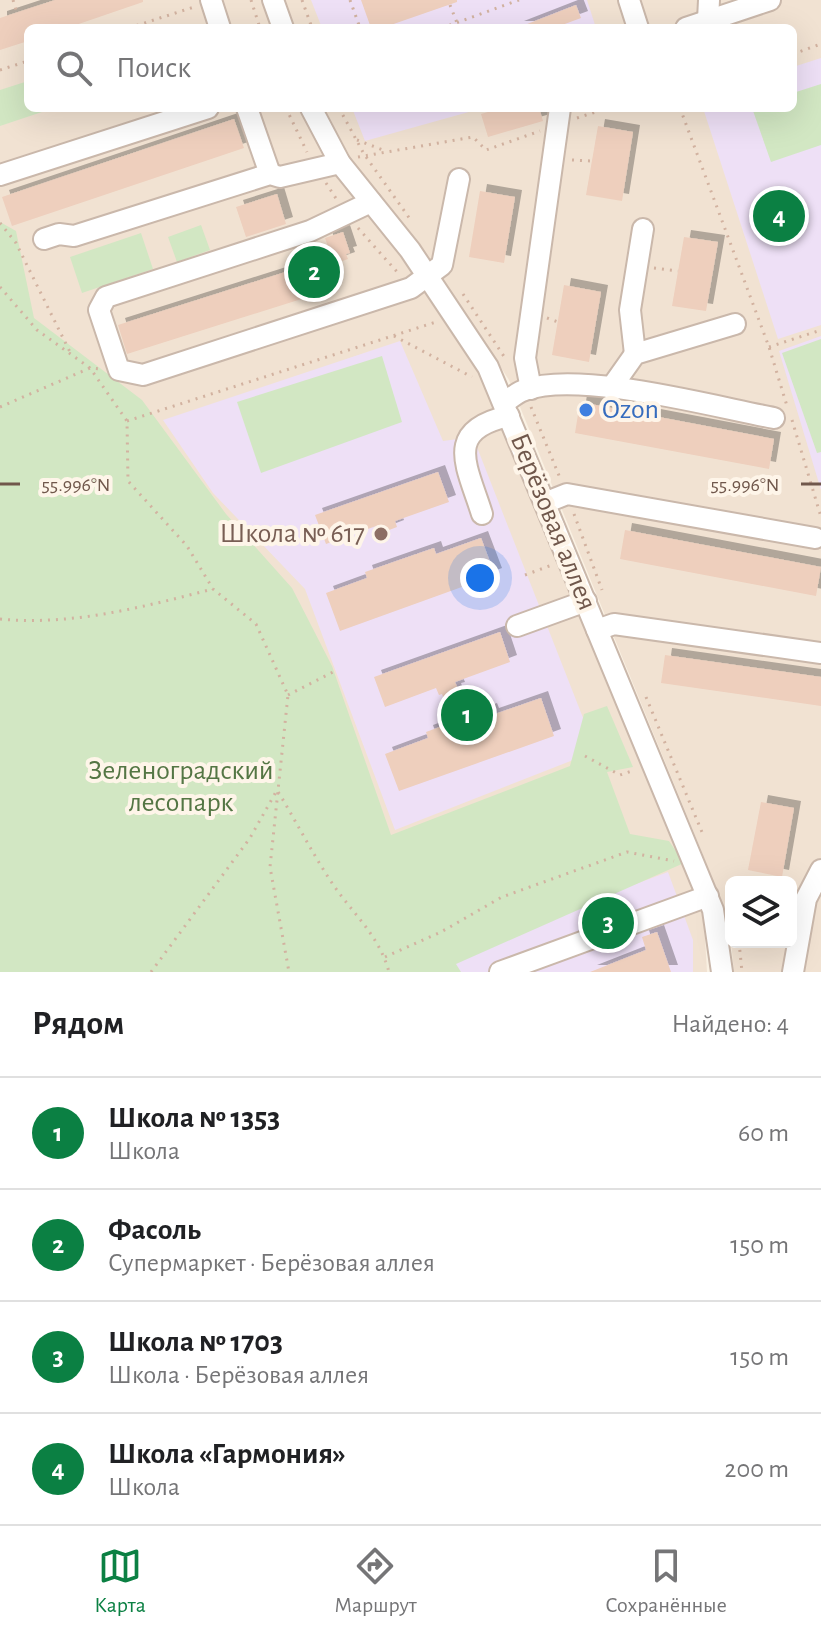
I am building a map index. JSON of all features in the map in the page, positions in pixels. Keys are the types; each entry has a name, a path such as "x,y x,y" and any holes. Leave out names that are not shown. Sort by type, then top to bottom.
{"street":[{"path":"273,0 282,24"},
{"path":"629,0 637,24"},
{"path":"691,24 709,10 770,0"},
{"path":"211,1 219,24"},
{"path":"0,175 196,112"},
{"path":"248,112 270,174"},
{"name":"Берёзовая аллея","path":"313,112 340,163 430,278 488,367 547,502 708,896 721,949 722,972"},
{"path":"531,389 525,358 559,116"},
{"path":"44,239 59,234 74,236 270,174 280,177 340,163"},
{"path":"371,202 302,234 106,297 99,310 119,370 143,375 411,288 430,278 442,265 459,179"},
{"path":"635,354 630,310 643,229"},
{"path":"611,388 635,354 735,324"},
{"path":"482,514 466,461 467,438 531,389 559,384 611,388 774,418"},
{"path":"547,502 567,494 815,538"},
{"path":"517,626 586,601"},
{"path":"597,630 614,624 821,653"},
{"path":"793,972 806,899 821,870"},
{"path":"500,972 708,896"}],"path":[{"path":"13,0 17,13"},
{"path":"251,0 259,24"},
{"path":"302,0 311,24"},
{"path":"350,0 359,24"},
{"path":"460,24 519,0"},
{"path":"141,24 211,1"},
{"path":"450,5 458,24"},
{"path":"797,53 821,44"},
{"path":"0,70 24,62"},
{"path":"288,112 316,169 347,215 411,288 443,333"},
{"path":"364,154 473,137 486,150 559,116 584,112"},
{"path":"681,112 769,347 821,517"},
{"path":"356,140 383,150"},
{"path":"0,223 1,230 16,243 71,354"},
{"path":"16,243 22,242"},
{"path":"637,266 678,271"},
{"path":"0,287 37,330 90,368 127,421 128,481 187,546 213,589 256,624 288,695 270,867 289,972"},
{"path":"127,421 436,322"},
{"path":"769,347 821,330"},
{"path":"394,336 474,378 466,366"},
{"path":"0,407 90,368 119,370"},
{"path":"525,575 552,565"},
{"path":"0,619 42,623 140,608 213,589"},
{"path":"288,695 337,670"},
{"path":"585,756 620,775 638,768"},
{"path":"277,790 333,884 361,916 385,957 389,972"},
{"path":"151,972 250,838 277,790"},
{"path":"385,957 441,932 502,897 627,852 678,862 673,852"},
{"path":"740,948 742,972"}],"shaded area":[{"path":"0,0 262,0 271,24 24,24 24,112 303,112 337,172 466,345 501,416 693,881 704,921 707,972 430,972 0,329"},
{"path":"284,0 821,0 821,972 734,972 732,948 797,948 797,876 725,876 725,915 509,380 442,277 354,164 326,112 797,112 797,24 292,24"},
{"path":"311,0 587,0 595,24 320,24"},
{"path":"821,58 821,325 778,339 704,112 797,112 797,66"},
{"path":"354,112 469,112 365,141"},
{"path":"821,336 821,490 779,351"},
{"name":"Школа № 617","path":"400,341 443,441 473,437 596,751 395,830 305,589 213,493 163,420"},
{"path":"668,872 693,940 693,972 440,972 441,956"}],"green space":[{"path":"24,82 24,112 42,112 0,126 0,90"},
{"path":"821,84 821,145 771,162 753,112 797,112 797,92"},
{"name":"Зеленоградский лесопарк","path":"0,222 16,231 34,318 142,400 226,514 292,588 332,666 391,835 570,766 584,714 607,706 633,767 607,772 630,834 669,841 684,863 456,964 461,972 0,972"},
{"path":"201,225 210,250 177,262 168,237"},
{"path":"141,233 153,269 82,293 70,257"},
{"path":"821,339 821,452 817,453 782,353"},
{"path":"382,356 402,422 261,473 237,402"}],"building":[{"path":"55,0 143,0 79,24 24,24 24,42 0,50 0,18"},
{"path":"361,0 457,0 394,24 370,24"},
{"path":"576,5 581,18 565,24 527,24"},
{"path":"540,112 543,121 488,137 481,114"},
{"path":"234,119 244,148 12,226 2,197"},
{"path":"598,126 633,132 622,201 586,195"},
{"path":"480,191 515,197 504,263 469,257"},
{"path":"277,194 286,224 246,237 236,207"},
{"path":"343,232 350,253 346,254 348,259 334,264 325,238"},
{"path":"684,237 718,242 706,311 672,306"},
{"path":"320,261 330,290 127,354 118,325"},
{"path":"564,285 601,292 589,362 552,355"},
{"path":"580,402 774,439 769,469 575,433"},
{"path":"438,472 449,502 395,521 397,527 384,532 379,525 326,544 315,515"},
{"path":"625,530 821,567 816,596 620,559"},
{"path":"481,538 495,575 340,631 326,593 367,578 365,572 434,548 436,554"},
{"path":"500,632 510,662 455,682 458,689 454,690 464,719 490,710 492,715 541,698 554,736 399,791 385,754 428,738 426,732 453,722 442,694 439,695 436,688 385,707 374,677"},
{"path":"665,655 821,677 821,706 661,683"},
{"path":"761,802 794,808 782,876 748,870"},
{"path":"657,932 671,972 590,972 646,950 642,937"}],"place":[{"name":"Школа «Гармония»","path":"779,216"},
{"name":"Фасоль","path":"314,272"},
{"name":"Ozon","path":"586,410"},
{"name":"Школа № 617","path":"381,534"},
{"name":"Школа № 1353","path":"467,715"},
{"name":"Школа № 1703","path":"608,923"}]}
